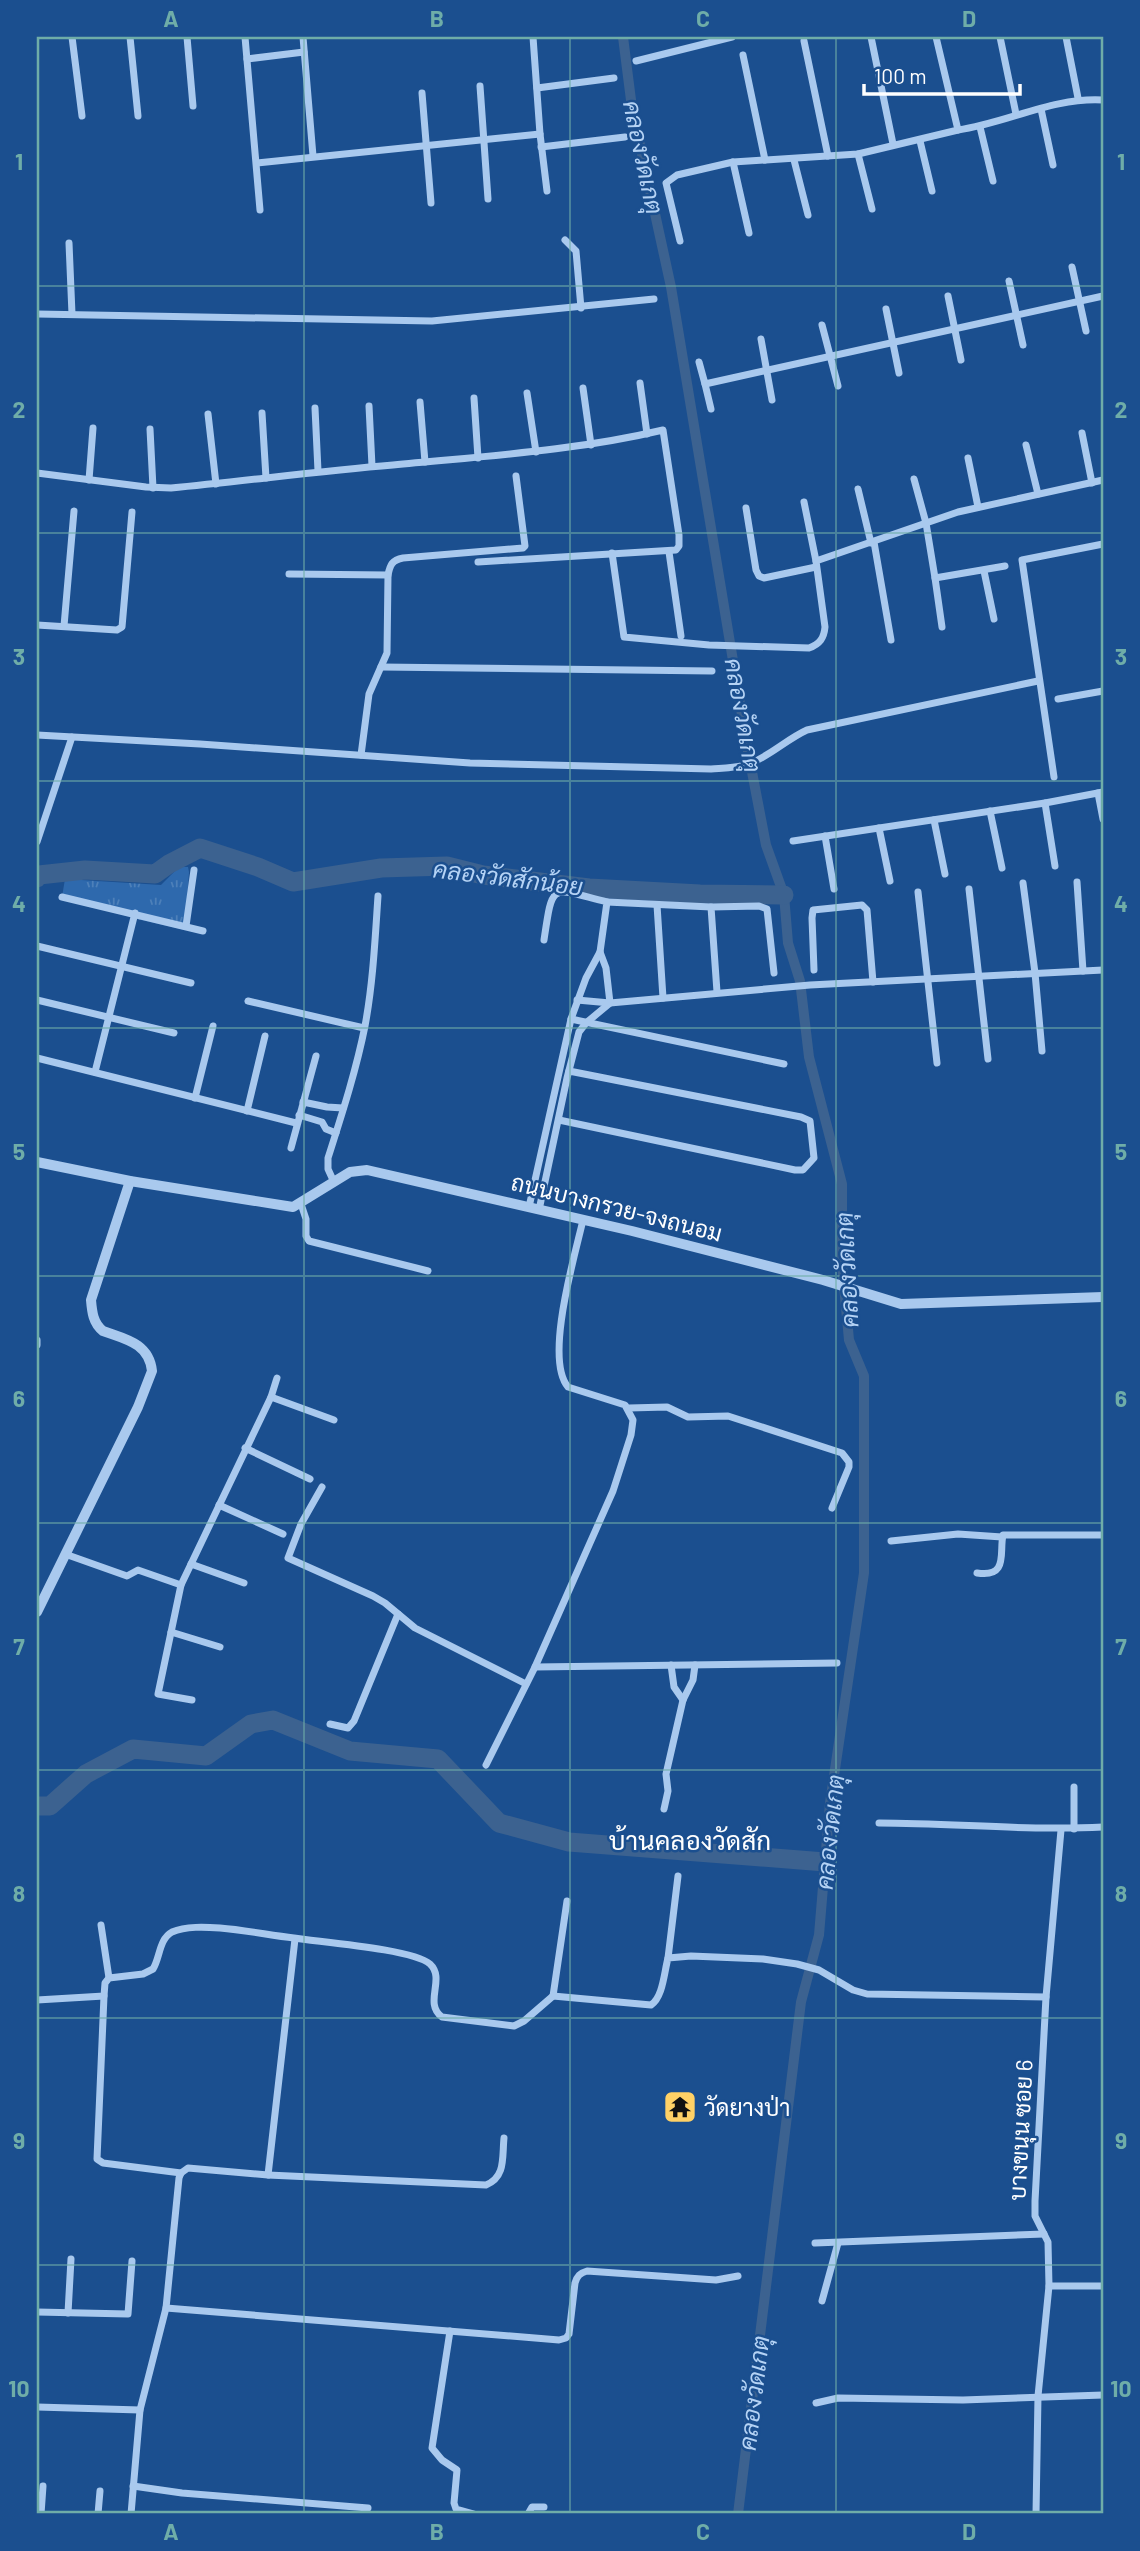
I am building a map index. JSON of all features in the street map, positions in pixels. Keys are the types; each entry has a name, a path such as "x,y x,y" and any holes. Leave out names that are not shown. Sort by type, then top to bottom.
{"street":[{"path":"72,37 82,116"},
{"path":"130,37 138,116"},
{"path":"187,37 193,106"},
{"path":"245,37 260,209"},
{"path":"303,37 313,156"},
{"path":"533,37 547,191"},
{"path":"636,61 718,38 732,37"},
{"path":"871,37 893,144"},
{"path":"936,37 958,130"},
{"path":"1000,37 1016,114"},
{"path":"1066,37 1078,98"},
{"path":"804,41 828,156"},
{"path":"247,59 304,52"},
{"path":"743,55 765,160"},
{"path":"537,88 614,78"},
{"path":"480,86 488,199"},
{"path":"422,93 431,202"},
{"path":"680,241 666,183 677,175 733,162 858,154 893,144 920,141 980,127 1016,114 1078,98 1103,100"},
{"path":"1041,109 1053,165"},
{"path":"980,127 993,181"},
{"path":"257,163 540,134"},
{"path":"541,147 625,138"},
{"path":"920,141 932,191"},
{"path":"858,154 872,209"},
{"path":"794,160 808,215"},
{"path":"733,162 749,233"},
{"path":"565,240 576,251 581,308"},
{"path":"69,243 72,314"},
{"path":"1072,267 1086,331"},
{"path":"1009,281 1023,345"},
{"path":"948,296 961,360"},
{"path":"705,384 1103,296"},
{"path":"37,314 432,321 654,299"},
{"path":"886,309 899,373"},
{"path":"822,325 838,386"},
{"path":"761,339 772,400"},
{"path":"699,362 711,409"},
{"path":"640,383 647,434"},
{"path":"583,388 591,445"},
{"path":"527,393 536,452"},
{"path":"474,398 478,458"},
{"path":"420,402 425,462"},
{"path":"369,406 372,467"},
{"path":"315,408 318,471"},
{"path":"262,413 266,478"},
{"path":"208,414 216,484"},
{"path":"89,480 93,428"},
{"path":"150,429 153,488"},
{"path":"37,472 153,488 216,484 318,471 536,452 591,445 663,430 679,546 676,550 478,562"},
{"path":"1082,433 1092,483"},
{"path":"1026,445 1038,494"},
{"path":"968,458 978,507"},
{"path":"361,755 369,694 387,653 390,565 395,559 402,558 523,548 525,546 516,476"},
{"path":"914,479 926,523 942,627"},
{"path":"746,508 756,570 759,576 764,578 816,564 926,523 978,507 1103,481"},
{"path":"858,489 873,542 891,640"},
{"path":"612,553 624,637 709,646 809,648 817,645 824,636 825,627 804,502"},
{"path":"64,626 74,511"},
{"path":"37,625 117,630 124,624 132,512"},
{"path":"1054,777 1022,561 1103,544"},
{"path":"669,552 681,636"},
{"path":"935,578 1005,566"},
{"path":"984,571 994,619"},
{"path":"289,574 388,575"},
{"path":"381,667 712,671"},
{"path":"37,735 361,755 401,760 711,769 738,767 763,757 793,736 807,730 1038,681"},
{"path":"1058,699 1103,691"},
{"path":"37,842 72,737"},
{"path":"793,841 1101,792 1103,819"},
{"path":"1045,803 1055,866"},
{"path":"990,811 1002,868"},
{"path":"37,814 46,815"},
{"path":"934,820 945,874"},
{"path":"880,828 890,881"},
{"path":"825,836 834,889"},
{"path":"186,926 194,870"},
{"path":"1023,883 1042,1051"},
{"path":"1077,883 1083,971"},
{"path":"969,889 988,1059"},
{"path":"544,940 550,900 554,894 561,891 607,902 711,907 759,906 767,909 774,973"},
{"path":"918,892 937,1063"},
{"path":"333,1180 327,1163 364,1028 373,964 378,896"},
{"path":"62,897 203,931"},
{"path":"534,1209 559,1120 571,1019 600,952 607,902"},
{"path":"657,905 663,998"},
{"path":"814,970 813,910 862,905 867,910 873,982"},
{"path":"711,907 718,992"},
{"path":"95,1072 135,913"},
{"path":"37,946 191,983"},
{"path":"600,952 608,978 610,1003"},
{"path":"577,1000 610,1003 810,985 1103,970"},
{"path":"37,1000 174,1033"},
{"path":"248,1001 364,1028"},
{"path":"534,1209 547,1127 579,1032 610,1003"},
{"path":"571,1019 784,1065"},
{"path":"195,1098 213,1026"},
{"path":"247,1111 265,1036"},
{"path":"291,1148 316,1056"},
{"path":"37,1058 247,1111 322,1122"},
{"path":"559,1120 795,1170 803,1170 814,1158 810,1121 801,1117 565,1075"},
{"path":"303,1102 343,1108"},
{"path":"327,1107 322,1122 326,1129 336,1133"},
{"path":"547,1127 557,1129"},
{"path":"37,1163 282,1206 293,1207 301,1204 309,1241 428,1271"},
{"name":"ถนนบางกรวย-จงถนอม","path":"301,1204 333,1180 350,1172 367,1170 823,1280 901,1304 1103,1297"},
{"path":"37,1612 134,1415 152,1371 145,1350 138,1344 103,1331 98,1327 92,1313 91,1300 130,1181"},
{"path":"583,1220 565,1295 561,1331 561,1373 568,1387 620,1402 629,1408 667,1407 693,1417 728,1416 842,1453 849,1461 849,1467 832,1508"},
{"path":"192,1700 158,1694 181,1586 271,1397 277,1378"},
{"path":"271,1397 334,1420"},
{"path":"486,1765 535,1668 613,1490 631,1435 633,1420 629,1408"},
{"path":"245,1447 310,1479"},
{"path":"322,1487 301,1524 288,1558 373,1595 415,1628 526,1684"},
{"path":"219,1504 283,1534"},
{"path":"891,1541 958,1534 1002,1537 1006,1534 1103,1535"},
{"path":"977,1573 988,1574 998,1567 1003,1555 1002,1537"},
{"path":"65,1555 127,1576 138,1570 181,1586"},
{"path":"191,1564 243,1583"},
{"path":"330,1724 348,1728 354,1721 398,1614"},
{"path":"171,1632 220,1647"},
{"path":"535,1668 837,1663"},
{"path":"671,1665 674,1687 683,1700"},
{"path":"664,1809 668,1791 666,1774 683,1700 695,1665"},
{"path":"1074,1787 1074,1829"},
{"path":"878,1823 943,1823 1061,1830 1103,1827"},
{"name":"บางขนุน ซอย 6","path":"1035,2514 1038,2398 1049,2286 1048,2247 1035,2211 1046,1997 1061,1830"},
{"path":"554,1996 651,2006 655,2003 668,1958 678,1876"},
{"path":"504,2138 500,2174 486,2185 268,2175 188,2168 181,2173 103,2163 97,2159 105,1983 109,1978 148,1973 157,1963 166,1938 174,1932 186,1928 219,1928 367,1947 428,1962 436,1974 434,2010 442,2017 514,2026 554,1996 567,1901"},
{"path":"102,1925 109,1978"},
{"path":"268,2175 295,1939"},
{"path":"668,1958 691,1955 763,1959 797,1964 819,1970 860,1993 1046,1997"},
{"path":"37,2000 104,1996"},
{"path":"131,2514 140,2410 166,2308 181,2173"},
{"path":"816,2243 1044,2234"},
{"path":"822,2301 838,2243"},
{"path":"68,2313 71,2259"},
{"path":"37,2312 128,2314 132,2260"},
{"path":"166,2308 559,2340 569,2334 577,2277 587,2271 716,2280 738,2276"},
{"path":"1049,2286 1103,2286"},
{"path":"450,2331 432,2448 435,2454 457,2470 454,2503 456,2509 465,2514 474,2514"},
{"path":"816,2403 838,2398 1038,2398 1103,2395"},
{"path":"37,2407 140,2410"},
{"path":"41,2514 43,2486"},
{"path":"133,2486 182,2493 368,2508"},
{"path":"98,2514 100,2491"},
{"path":"528,2514 533,2507 544,2507"}],"green space":[{"path":"179,867 188,867 189,872 185,930 62,897 65,879 161,885"}],"waterway":[{"name":"คลองวัดเกตุ","path":"623,37 632,108 671,287 748,751 766,845 784,895 788,943 800,981 809,1057 842,1184 842,1264 849,1340 864,1376 864,1573 830,1803 819,1935 801,2002 738,2514"},
{"name":"คลองวัดสักน้อย","path":"37,878 39,875 85,870 155,874 200,848 293,882 381,868 447,866 483,875 589,888 784,895"},
{"path":"37,1806 50,1806 86,1774 133,1749 206,1756 251,1724 273,1720 350,1751 438,1759 499,1823 569,1842 825,1862"}],"place":[{"name":"วัดยางป่า","path":"680,2107"}],"district":[{"name":"บ้านคลองวัดสัก","path":"690,1839"}]}
